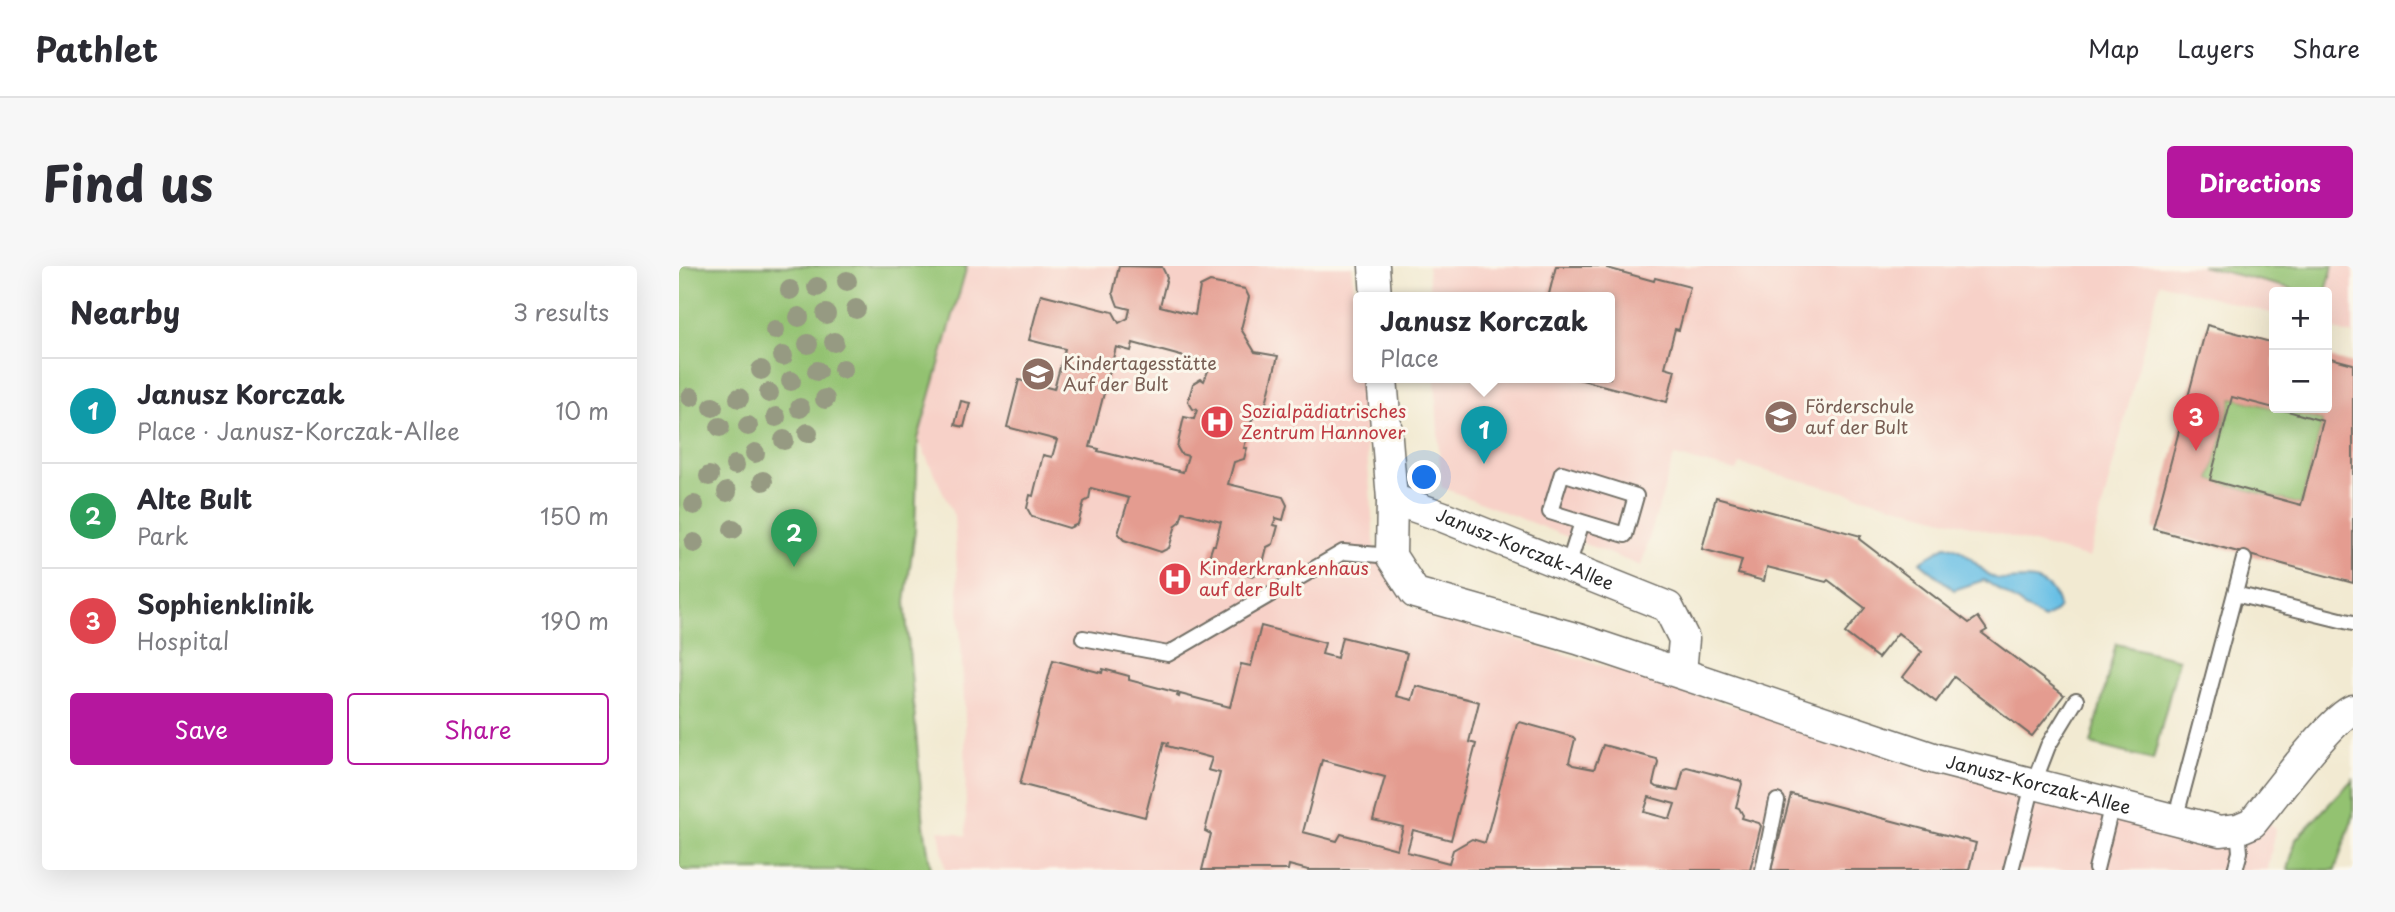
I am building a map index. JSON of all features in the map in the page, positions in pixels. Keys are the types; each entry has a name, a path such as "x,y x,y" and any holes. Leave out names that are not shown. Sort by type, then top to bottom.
{"street":[{"path":"1374,266 1376,292"},
{"path":"1383,383 1392,499 1391,556"},
{"name":"Janusz-Korczak-Allee","path":"1392,499 1569,566 1668,607 1683,639 1681,673"},
{"name":"Janusz-Korczak-Allee","path":"1391,556 1415,593 1578,639 1936,759 2220,831 2238,829"},
{"path":"2238,829 2252,822 2328,730 2353,710"}],"lane":[{"path":"1562,473 1636,496 1625,535 1582,522 1550,512 1562,473"},
{"path":"1569,566 1582,522"},
{"path":"1083,638 1168,654 1343,552 1391,556"},
{"path":"2175,820 2244,559"},
{"path":"2235,594 2353,623"},
{"path":"2011,870 2033,785 2047,746 2076,700"},
{"path":"1763,870 1777,801"},
{"path":"2096,869 2112,804"},
{"path":"2235,870 2240,852 2238,829"}],"shaded area":[{"name":"Kinderkrankenhaus auf der Bult","path":"967,266 1352,266 1353,383 1361,383 1375,551 1411,607 1934,768 2218,838 2266,817 2275,830 2268,870 945,870 939,830 966,836 965,719 954,516 918,439"},
{"name":"Förderschule auf der Bult","path":"1428,266 2353,266 2353,335 2332,329 2332,287 2269,287 2269,313 2160,283 2089,558 1740,464 1737,471 1674,456 1641,566 1441,487 1435,383 1615,383 1615,292 1430,292"}],"green space":[{"path":"679,266 967,266 918,439 915,531 905,602 924,826 931,870 679,870"},
{"path":"2201,266 2333,266 2327,287 2285,287"},
{"path":"2232,397 2269,407 2269,413 2293,413 2323,421 2301,505 2210,480"},
{"path":"2116,644 2179,659 2153,760 2091,744"},
{"path":"2353,779 2353,817 2335,870 2288,870 2296,839"}],"water":[{"path":"1945,546 1958,549 1985,572 1998,579 2027,579 2042,583 2055,595 2059,607 2043,619 1984,580 1954,590 1920,562"}],"building":[{"name":"Sozialpädiatrisches Zentrum Hannover","path":"1119,266 1162,267 1167,277 1160,306 1195,315 1200,287 1210,282 1245,289 1249,297 1241,329 1255,352 1278,356 1264,411 1252,419 1244,448 1247,448 1244,459 1234,462 1228,484 1283,497 1287,505 1283,520 1276,518 1273,525 1278,526 1273,544 1267,547 1261,571 1253,576 1216,565 1209,557 1221,522 1183,512 1169,548 1161,552 1124,540 1118,534 1129,498 1091,488 1078,524 1069,528 1032,517 1027,508 1030,495 1033,496 1043,455 1052,457 1057,440 1007,427 1019,380 1054,389 1065,349 1029,340 1041,294 1113,312 1119,323 1128,318 1130,309 1118,306 1113,293","holes":["1133,343 1199,361 1208,371 1204,381 1201,379 1193,384 1188,401 1193,409 1197,410 1194,419 1184,417 1177,447 1181,454 1188,456 1183,472 1090,447 1116,347 1131,351"]},
{"path":"1556,266 1607,266 1654,281 1655,278 1690,287 1679,330 1675,329 1665,367 1675,370 1667,402 1593,383 1615,383 1615,292 1550,292"},
{"path":"2207,325 2269,342 2269,407 2232,397 2210,480 2301,505 2323,421 2295,413 2332,413 2332,358 2353,364 2353,583 2153,529"},
{"path":"961,401 970,403 964,427 955,425"},
{"path":"1716,497 1861,536 1859,539 1969,623 1978,617 1987,630 1982,633 2064,695 2032,736 1954,677 1936,702 1903,677 1922,652 1898,633 1878,658 1845,633 1865,608 1828,580 1826,582 1767,567 1764,581 1738,574 1742,560 1702,549"},
{"path":"1261,626 1325,643 1322,654 1337,658 1342,637 1407,653 1396,696 1412,700 1416,686 1479,702 1469,742 1476,744 1451,840 1413,830 1407,852 1449,863 1453,850 1472,839 1485,843 1517,724 1520,722 1573,737 1575,739 1569,762 1573,765 1594,769 1603,745 1657,759 1653,784 1657,787 1678,791 1684,768 1687,767 1741,781 1736,807 1743,815 1742,818 1761,826 1750,870 1308,870 1289,865 1288,870 1202,870 1211,834 1205,831 1220,773 1208,770 1212,758 1167,746 1168,743 1164,742 1145,817 1020,784 1053,660 1102,673 1103,669 1129,676 1129,680 1178,693 1179,697 1180,694 1230,707 1241,664 1251,666","holes":["1322,760 1385,777 1373,820 1403,827 1397,849 1341,834 1337,841 1303,832","1649,797 1675,804 1670,819 1644,812"]},
{"path":"1791,794 1976,843 1969,870 1771,870"}],"place":[{"name":"Kindertagesstätte Auf der Bult","path":"1038,374"},
{"name":"Förderschule auf der Bult","path":"1781,417"},
{"name":"Sozialpädiatrisches Zentrum Hannover","path":"1217,422"},
{"name":"Sophienklinik","path":"2196,451"},
{"name":"Janusz Korczak","path":"1484,464"},
{"name":"Alte Bult","path":"794,567"},
{"name":"Kinderkrankenhaus auf der Bult","path":"1175,579"}]}
